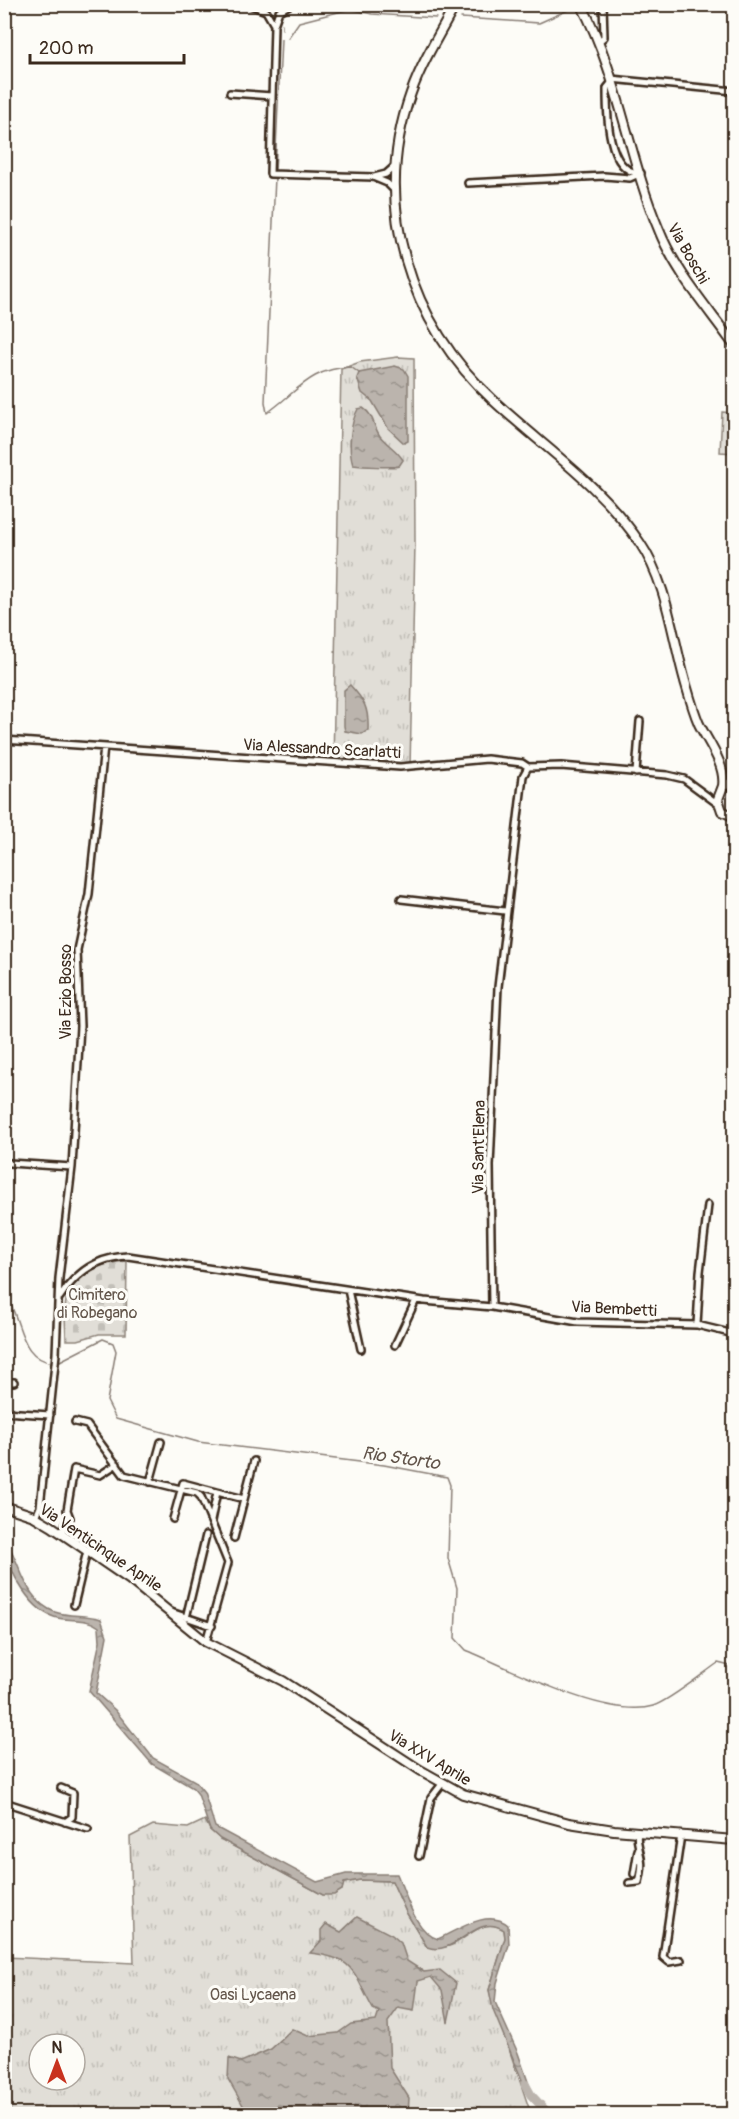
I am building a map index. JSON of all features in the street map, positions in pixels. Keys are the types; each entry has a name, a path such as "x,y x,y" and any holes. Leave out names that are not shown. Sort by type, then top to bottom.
{"main road":[{"path":"456,4 420,71 399,135 394,190 398,229 406,268 424,310 441,341 464,370 494,401 598,490 642,546 655,573 668,611 685,681 698,722 717,759 735,781 721,788"},
{"name":"Via Boschi","path":"581,4 612,81 640,173 668,250 733,340"},
{"path":"717,759 721,788 718,804 722,811 733,816"},
{"name":"Via Venticinque Aprile","path":"4,1506 36,1517 61,1533 130,1580 206,1642"},
{"name":"Via XXV Aprile","path":"206,1642 283,1681 442,1784 484,1802 569,1823 637,1832 735,1840"}],"street":[{"path":"248,4 266,11 274,25"},
{"path":"291,4 279,11 274,25 269,173 275,176 374,177 387,174 395,166"},
{"path":"598,42 604,37 603,4"},
{"path":"612,81 735,91"},
{"name":"Via Boschi","path":"612,81 607,88 608,132 612,145 628,169 640,173"},
{"path":"231,93 272,96"},
{"path":"468,183 604,176 630,178 640,173"},
{"path":"374,177 387,183 394,190"},
{"path":"636,773 640,721"},
{"name":"Via Alessandro Scarlatti","path":"4,740 400,767 487,759 522,763 528,767 561,766 684,779 718,804"},
{"name":"Via Ezio Bosso","path":"50,1415 72,1167 80,1026 77,950 89,894 104,747"},
{"name":"Via Sant'Elena","path":"492,1307 490,1166 498,987 505,910 523,776 528,767"},
{"path":"702,792 712,794 721,788"},
{"path":"401,899 505,910"},
{"path":"4,1160 72,1167"},
{"path":"697,1325 699,1272 708,1205"},
{"path":"59,1299 67,1286 91,1265 113,1257 128,1256 416,1300 492,1307"},
{"path":"348,1290 361,1350"},
{"path":"395,1345 416,1300"},
{"name":"Via Bembetti","path":"492,1307 578,1322 697,1325 735,1334"},
{"path":"4,1382 14,1382"},
{"path":"4,1412 50,1415 40,1507 36,1517"},
{"path":"75,1422 87,1425 124,1475 180,1489 201,1497 228,1563 206,1642"},
{"path":"150,1482 160,1442"},
{"path":"234,1538 254,1461"},
{"path":"61,1533 70,1518 67,1510 74,1469 100,1475 117,1464"},
{"path":"173,1519 183,1483 244,1499"},
{"path":"211,1521 217,1492"},
{"path":"186,1618 206,1535"},
{"path":"74,1605 87,1551"},
{"path":"167,1610 212,1626"},
{"path":"419,1856 431,1798 442,1784"},
{"path":"61,1788 73,1793 72,1817 65,1822"},
{"path":"4,1802 88,1829"},
{"path":"634,1874 638,1850 637,1832"},
{"path":"681,1835 663,1957 669,1962 681,1960"},
{"path":"629,1883 639,1882 643,1858 638,1850"}],"green space":[{"path":"398,357 414,358 415,544 410,767 333,763 341,369 360,362"},
{"path":"722,412 734,413 734,453 720,452"},
{"name":"Cimitero di Robegano","path":"127,1261 126,1334 99,1334 78,1340 66,1340 65,1306 67,1296 76,1281 100,1266"},
{"name":"Oasi Lycaena","path":"205,1820 210,1830 220,1839 323,1895 342,1890 343,1883 360,1880 392,1881 406,1912 427,1947 452,1945 483,1926 496,1926 504,1930 505,1938 489,1990 531,2114 5,2114 5,1957 134,1963 130,1837 153,1825 188,1828"}],"water":[{"path":"395,366 404,369 408,376 408,441 404,443 388,428 372,401 362,393 357,378 359,373"},
{"path":"363,408 371,417 380,436 403,460 399,466 353,465 350,444 352,429 358,409"},
{"path":"350,685 362,700 368,716 368,730 362,734 345,731 344,690"},
{"path":"4,1538 24,1580 36,1599 44,1606 61,1614 101,1619 107,1636 96,1693 115,1710 153,1758 195,1781 204,1792 215,1827 317,1882 346,1874 397,1874 417,1921 430,1935 438,1939 482,1920 500,1920 508,1925 509,1945 497,1983 495,2002 518,2053 532,2093 529,2097 493,2010 489,1990 505,1938 504,1930 494,1926 484,1926 447,1946 437,1949 427,1947 406,1912 392,1881 360,1880 344,1883 342,1890 334,1895 323,1895 220,1839 210,1830 198,1794 193,1788 152,1764 89,1691 100,1641 99,1627 89,1622 54,1617 35,1604 26,1595 13,1572"},
{"path":"357,1917 392,1935 401,1943 407,1961 424,1972 440,1970 456,1983 448,2022 442,1990 431,1977 418,1981 414,2011 398,2008 388,2022 390,2068 409,2098 408,2114 248,2114 228,2079 229,2058 241,2062 271,2049 292,2029 308,2036 338,2033 351,2024 376,2021 379,2012 373,2009 351,1969 336,1959 310,1953 321,1941 321,1930 326,1924 341,1932"}],"waterway":[{"path":"461,18 539,23 577,6"},
{"path":"288,38 299,22 350,9 372,14 436,18"},
{"path":"282,24 282,29"},
{"path":"275,172 281,39"},
{"path":"275,177 265,402 267,413 314,376 337,368 351,367 359,373"},
{"name":"Rio Storto","path":"4,1295 33,1354 42,1360 54,1363"},
{"name":"Rio Storto","path":"58,1362 103,1339 113,1343 116,1351 107,1401 116,1419 198,1442 384,1465 447,1477 450,1485 448,1558 457,1588 455,1638 466,1650 585,1699 611,1706 634,1708 660,1703 718,1663 734,1667"},
{"path":"525,2084 531,2095 549,2114"}]}
